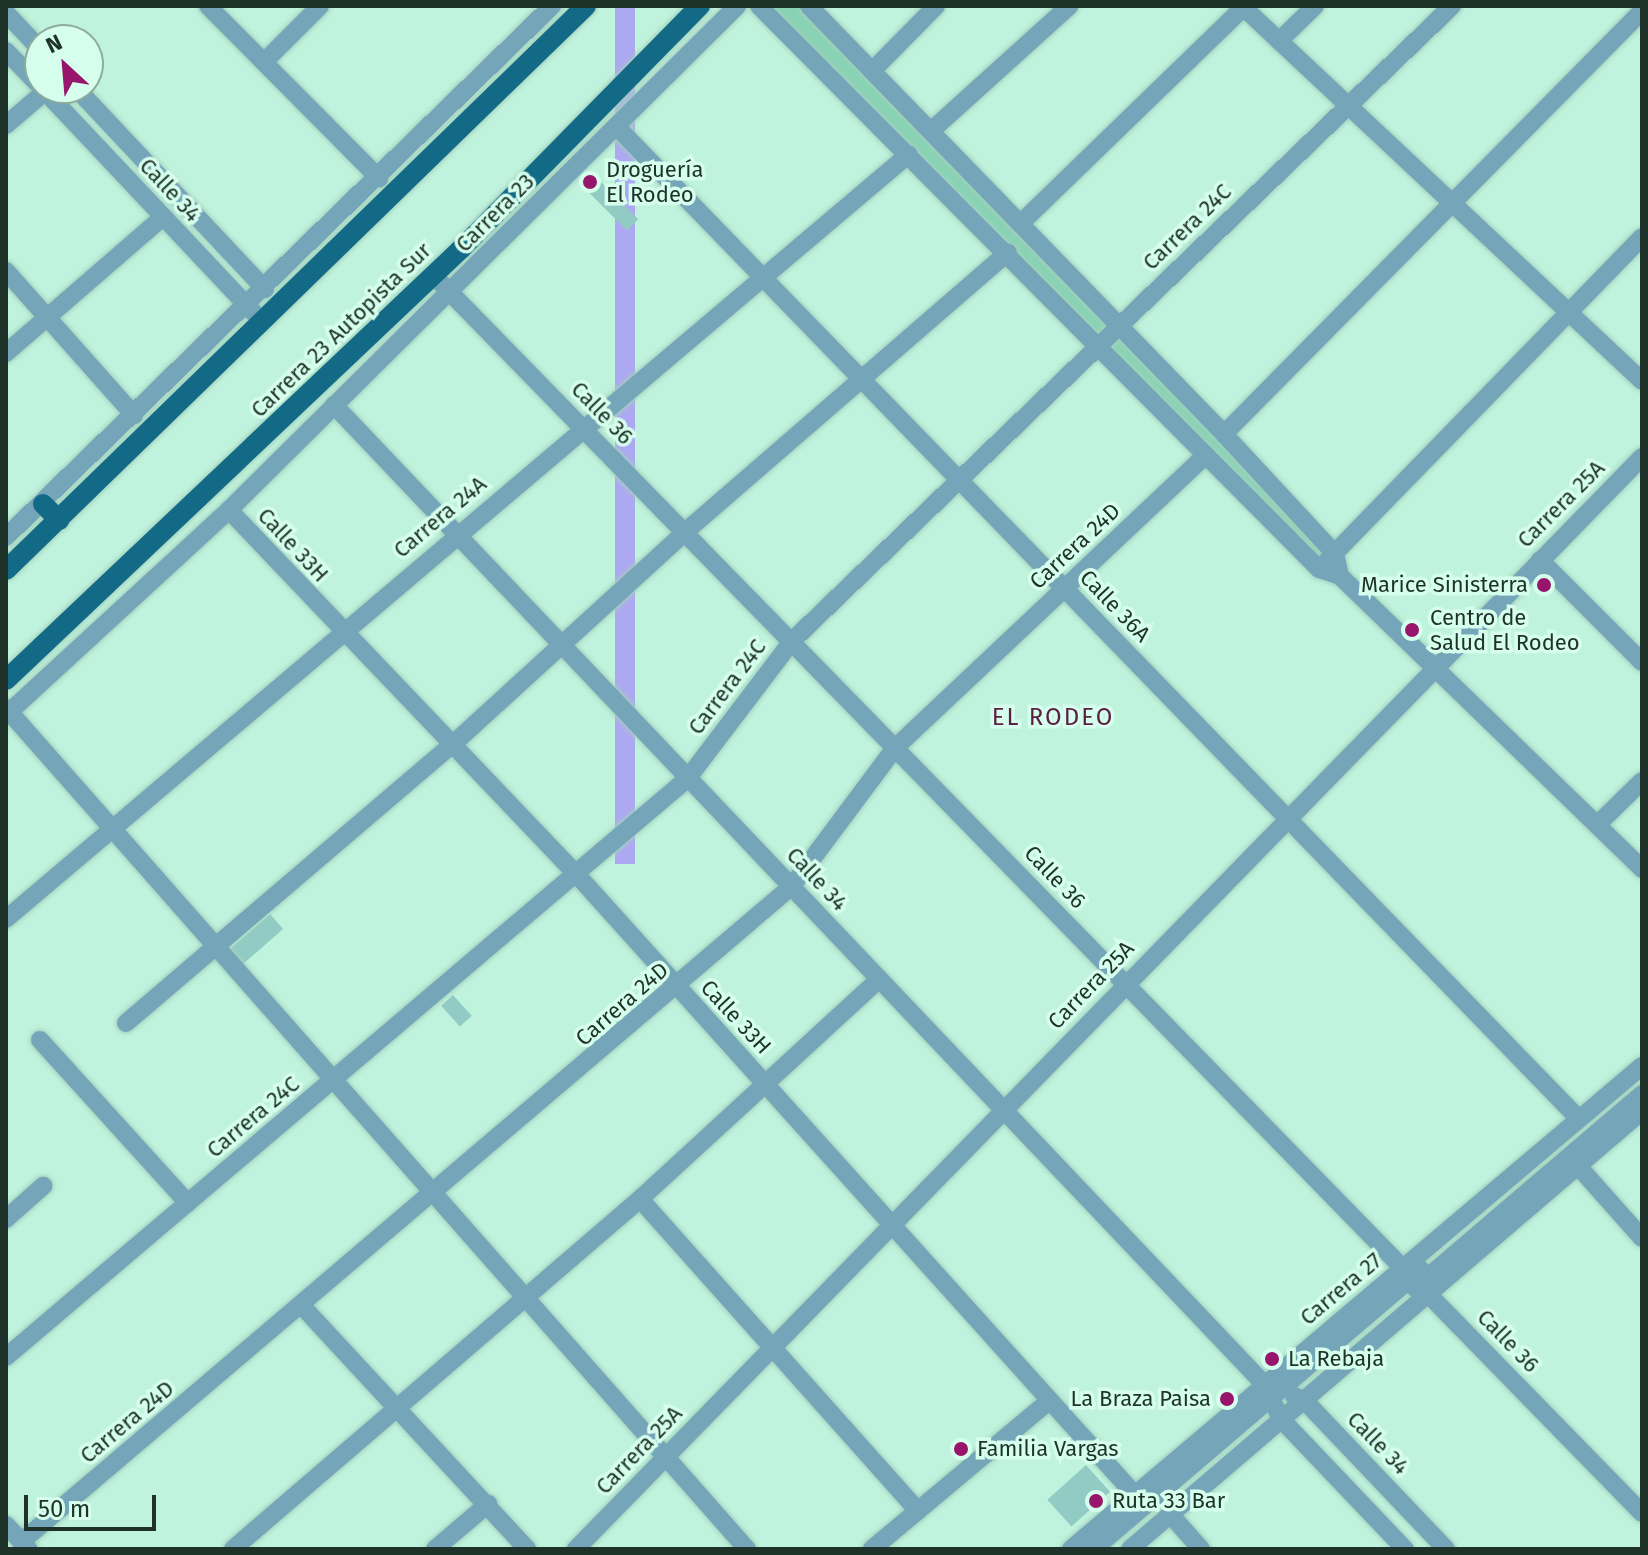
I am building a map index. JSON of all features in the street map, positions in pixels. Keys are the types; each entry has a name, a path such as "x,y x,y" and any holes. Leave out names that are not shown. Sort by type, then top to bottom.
{"main road":[{"path":"6,570 265,324 586,6"},
{"name":"Carrera 23 Autopista Sur","path":"6,680 433,275 700,6"},
{"path":"43,504 59,520"}],"street":[{"path":"208,6 379,178"},
{"path":"264,62 320,6"},
{"path":"6,537 265,289 552,6"},
{"name":"Carrera 23","path":"7,712 229,510 737,6"},
{"path":"759,6 1008,252 1319,569 1340,576 1642,869"},
{"path":"809,6 1121,324 1224,434 1335,554 1340,576"},
{"path":"872,71 936,6"},
{"path":"932,130 1069,6"},
{"path":"1279,41 1315,6"},
{"name":"Carrera 24C","path":"6,1357 579,877 688,778 792,641 1452,6"},
{"path":"1022,222 1243,7 1642,381"},
{"path":"1224,434 1642,11"},
{"path":"6,13 24,32"},
{"name":"Calle 34","path":"6,51 24,69"},
{"path":"6,125 28,104"},
{"name":"Calle 34","path":"59,104 265,324"},
{"name":"Calle 34","path":"91,104 265,289"},
{"name":"Calle 36A","path":"616,126 1579,1119"},
{"name":"Carrera 24A","path":"6,919 343,634 455,533 584,429 909,154"},
{"path":"6,353 163,217"},
{"path":"1319,569 1642,237"},
{"path":"126,1023 452,745 685,532 1008,252"},
{"path":"6,271 134,415"},
{"name":"Calle 36","path":"433,275 1642,1513"},
{"name":"Calle 34","path":"334,405 1002,1110 1281,1399 1446,1549"},
{"name":"Carrera 24D","path":"25,1545 677,989 792,886 895,748 1206,455"},
{"name":"Carrera 25A","path":"576,1549 1433,666 1639,466"},
{"name":"Calle 33H","path":"229,510 343,634 579,877 677,989 767,1084 889,1227 1135,1495"},
{"path":"1540,560 1642,662"},
{"path":"7,712 114,828 747,1549"},
{"path":"1597,825 1642,781"},
{"path":"233,1549 640,1199 879,979"},
{"path":"40,1040 188,1203"},
{"name":"Carrera 27","path":"1130,1549 1170,1514 1281,1399 1416,1281 1579,1119 1642,1066"},
{"path":"1416,1281 1642,1081"},
{"path":"1416,1281 1642,1094"},
{"name":"Carrera 27","path":"1071,1549 1135,1495 1281,1399 1416,1281 1578,1166 1642,1111"},
{"path":"1578,1166 1642,1238"},
{"path":"6,1219 43,1186"},
{"path":"640,1199 775,1345 918,1511"},
{"path":"303,1307 527,1549"},
{"path":"1094,1549 1281,1399"},
{"path":"1108,1549 1281,1399"},
{"name":"Calle 34","path":"1281,1399 1405,1549"},
{"path":"872,1549 1049,1401"},
{"path":"435,1549 488,1504"},
{"path":"1170,1514 1201,1549"},
{"path":"6,1525 25,1545"}],"green space":[{"path":"759,6 809,6 1335,554 1319,569"}],"shaded area":[{"path":"615,6 635,6 635,864 615,864"}],"building":[{"path":"593,174 638,219 627,231 582,185"},
{"path":"270,914 283,929 242,965 229,949"},
{"path":"453,995 472,1016 460,1027 441,1006"},
{"path":"1086,1465 1110,1492 1071,1527 1047,1500"}],"place":[{"name":"Droguería El Rodeo","path":"590,182"},
{"name":"Marice Sinisterra","path":"1544,585"},
{"name":"Centro de Salud El Rodeo","path":"1412,630"},
{"name":"La Rebaja","path":"1272,1359"},
{"name":"La Braza Paisa","path":"1227,1399"},
{"name":"Familia Vargas","path":"961,1449"},
{"name":"Ruta 33 Bar","path":"1096,1501"}],"district":[{"name":"EL RODEO","path":"1053,718"}]}
